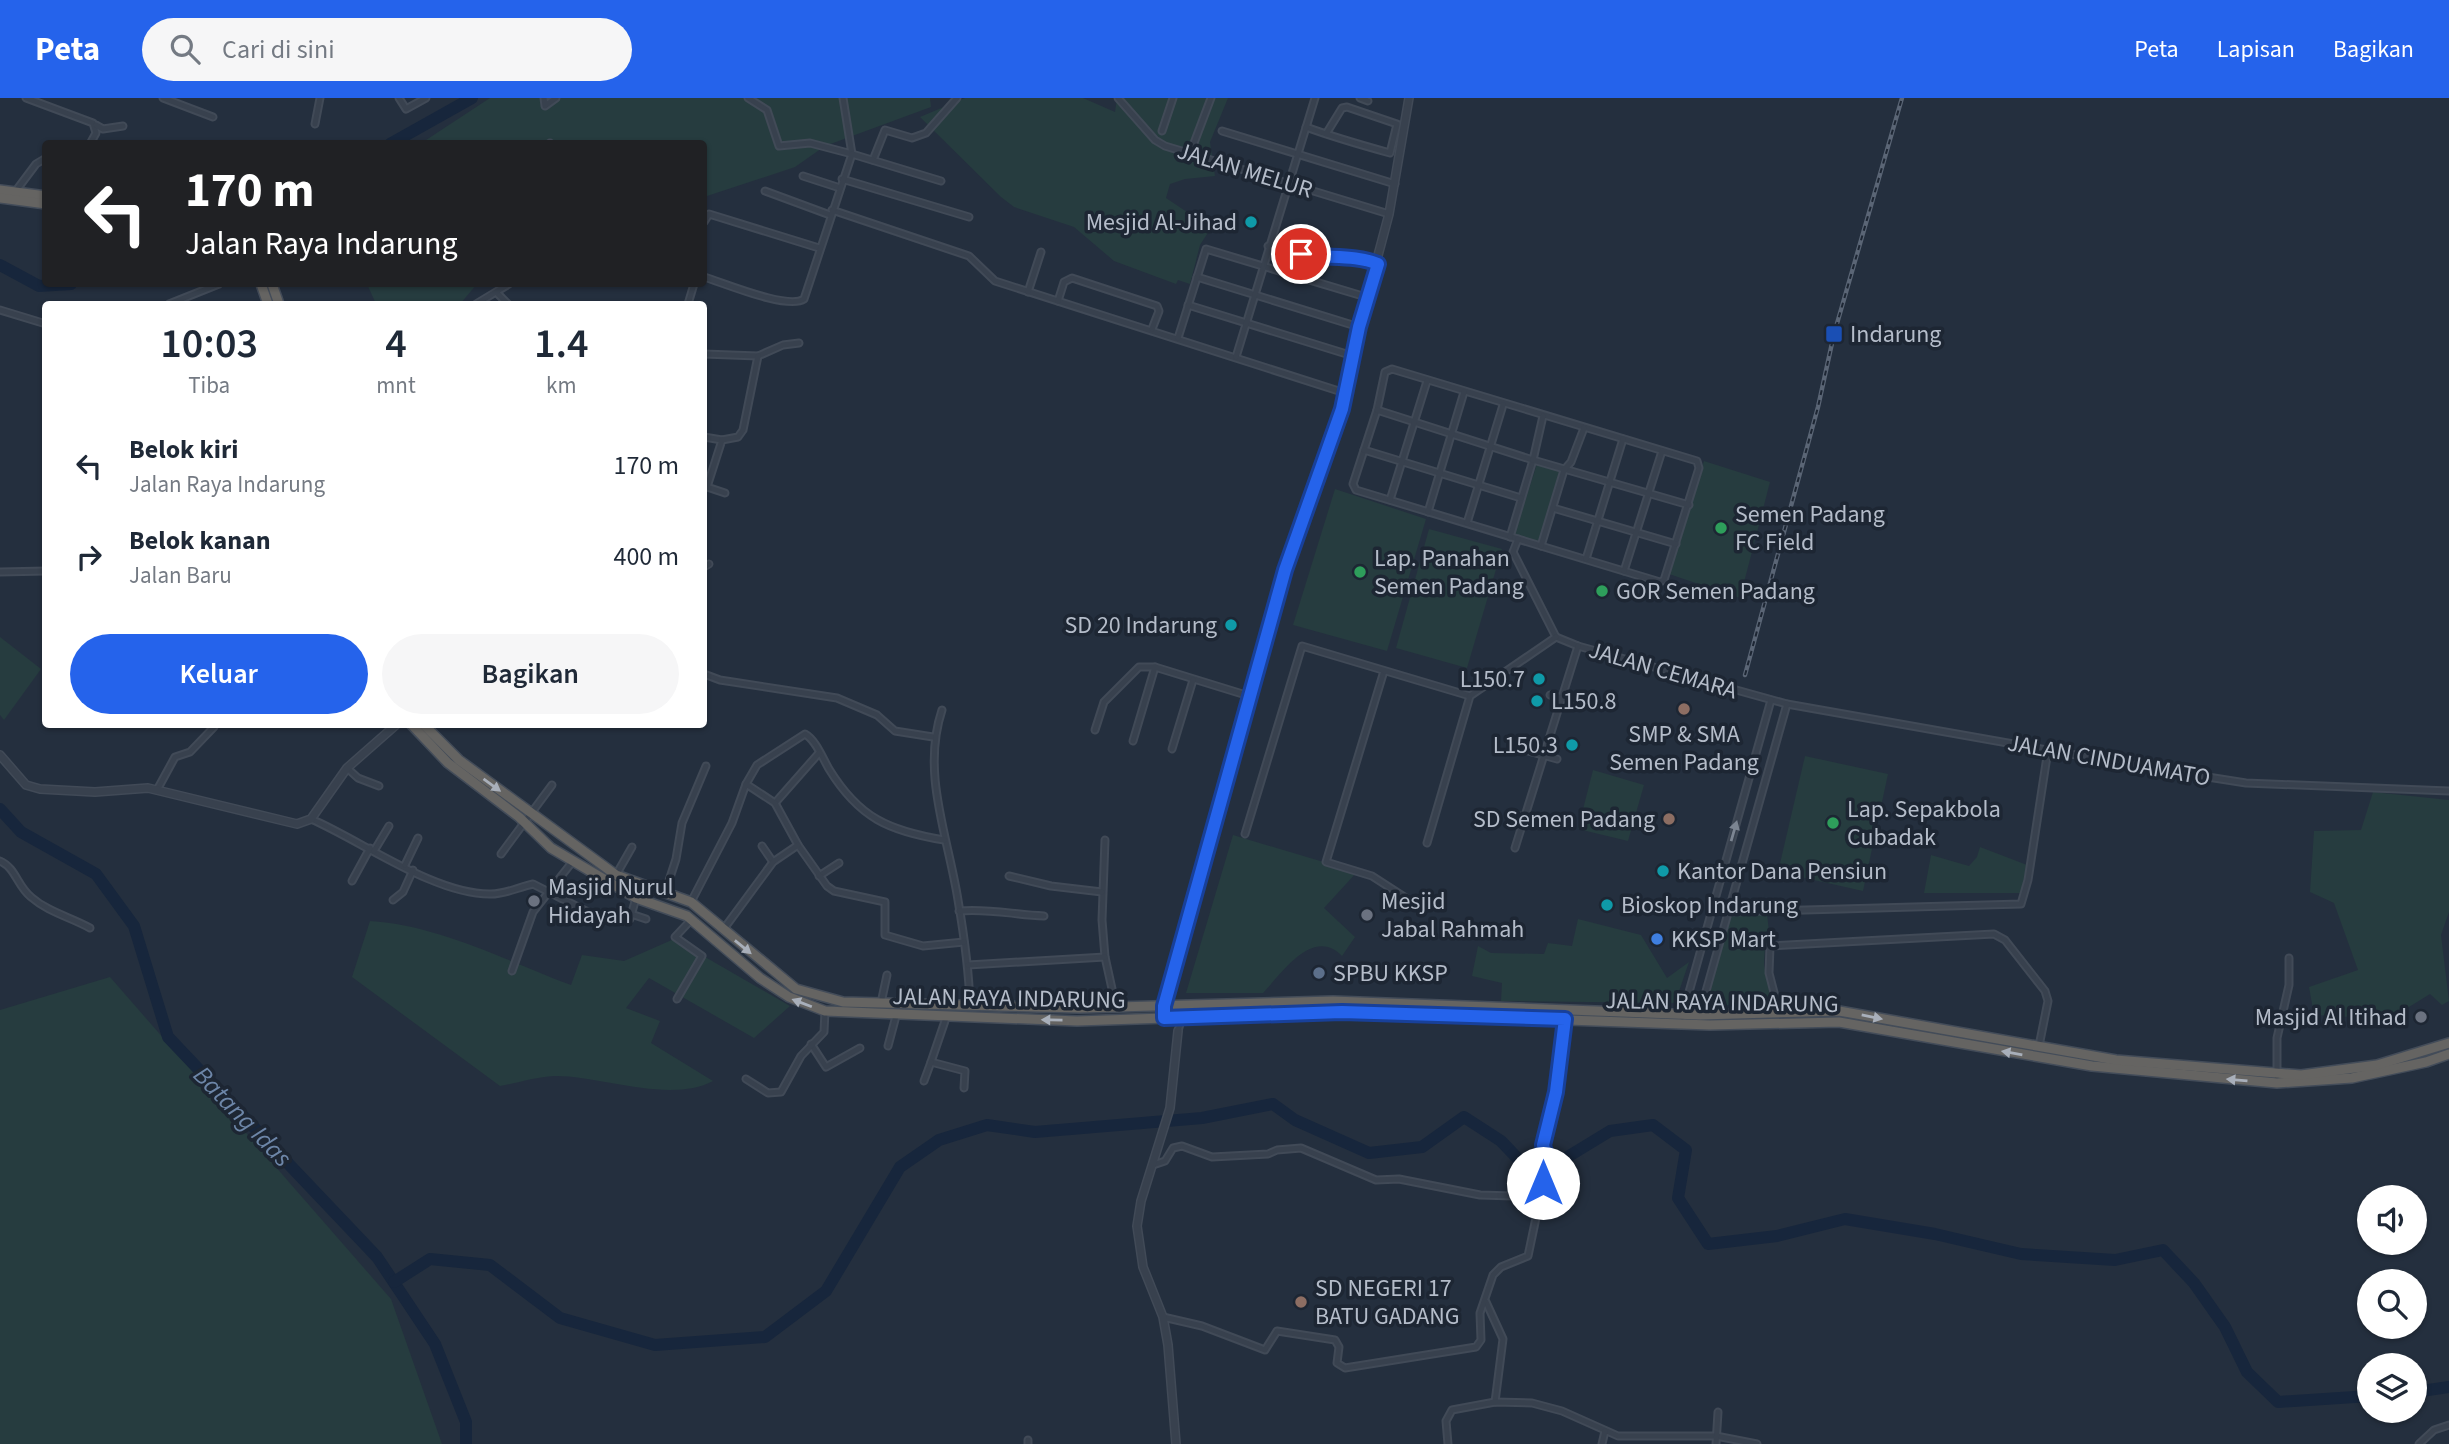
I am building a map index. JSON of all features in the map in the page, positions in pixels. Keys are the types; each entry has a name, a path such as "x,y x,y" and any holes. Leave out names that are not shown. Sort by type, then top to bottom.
{"highway":[{"path":"0,190 13,197 42,203"},
{"path":"0,198 42,196"},
{"name":"JALAN RAYA INDARUNG","path":"415,728 448,763 524,822 551,848 636,898 691,920 789,998 825,1011 946,1018 1077,1021 1342,1012 1565,1019 1681,1019 1839,1011 1927,1033 2119,1070 2277,1078 2352,1077 2426,1062 2449,1054"},
{"name":"JALAN RAYA INDARUNG","path":"427,728 459,760 616,874 691,902 796,989 843,1002 1116,1007 1333,1001 1681,1019 1693,1024 1839,1022 2039,1046 2116,1060 2277,1078 2352,1070 2449,1043"}],"street":[{"path":"26,98 103,129 123,127"},
{"path":"163,98 213,117"},
{"path":"315,124 320,98"},
{"path":"399,98 405,109 426,98"},
{"path":"544,98 545,106 556,98"},
{"path":"748,98 765,106 779,146 810,143 941,181"},
{"path":"765,106 771,98"},
{"path":"707,278 797,303 804,299 852,153 843,98"},
{"path":"873,160 885,130 912,138 926,133 957,98"},
{"name":"JALAN MELUR","path":"1118,98 1155,140 1165,146 1389,214"},
{"path":"1162,131 1172,98"},
{"path":"1194,143 1211,98"},
{"path":"1236,356 1315,98"},
{"path":"1360,98 1368,101"},
{"path":"1174,1017 1164,1006 1285,570 1345,393 1366,297 1378,264 1389,214 1409,98"},
{"path":"1306,127 1326,134 1390,153 1397,124 1347,107 1342,108 1326,134"},
{"path":"92,140 96,125"},
{"path":"1222,131 1395,184"},
{"path":"13,197 36,164 42,160"},
{"path":"803,176 840,188"},
{"path":"842,179 969,218"},
{"path":"765,191 969,256 990,278 1028,292 1152,329 1345,393"},
{"path":"707,217 709,214 819,248"},
{"path":"1268,246 1323,258 1366,259 1378,264"},
{"path":"1178,338 1206,249 1366,297"},
{"path":"1028,292 1041,252"},
{"path":"1197,277 1359,327"},
{"path":"1058,300 1064,282 1072,278 1157,306 1159,311 1152,329"},
{"path":"176,301 212,287"},
{"path":"482,301 505,287"},
{"path":"497,293 505,301"},
{"path":"1188,305 1353,356"},
{"path":"0,310 42,323"},
{"path":"707,354 758,356 783,345 799,343"},
{"path":"707,438 722,440 738,437 743,430 758,356"},
{"path":"1388,370 1427,381 1699,464 1689,505 1662,582 1354,488 1388,370"},
{"path":"1390,500 1427,381"},
{"path":"1428,512 1464,392"},
{"path":"1467,523 1503,405"},
{"path":"1377,410 1564,470 1689,505"},
{"path":"1510,537 1543,416"},
{"path":"1541,546 1564,470 1571,462 1584,428"},
{"path":"1586,559 1623,439"},
{"path":"707,484 722,440"},
{"path":"1364,450 1521,498"},
{"path":"1624,571 1662,451"},
{"path":"707,487 726,493"},
{"path":"1553,508 1676,544"},
{"path":"1427,843 1470,696 1556,637 1513,552 1518,539"},
{"path":"0,572 42,570"},
{"name":"JALAN CEMARA","path":"1556,637 1578,646 1771,700"},
{"path":"1245,834 1300,648 1305,646 1470,696"},
{"path":"1515,848 1578,646"},
{"path":"1095,730 1104,702 1139,667 1154,667 1249,696"},
{"path":"1133,741 1154,667"},
{"path":"1384,671 1326,862 1372,876 1423,909"},
{"path":"707,675 720,680 836,698 877,715 895,731 933,737"},
{"path":"1172,749 1193,680"},
{"path":"1550,695 1571,700"},
{"path":"1681,1019 1771,700"},
{"name":"JALAN CINDUAMATO","path":"1771,700 2246,783 2449,791"},
{"path":"1693,1024 1700,1016 1787,704"},
{"path":"942,710 933,737 936,790 968,965 970,1018"},
{"path":"157,790 175,757 190,752 213,728"},
{"path":"0,755 26,785 40,789 95,792 130,788 157,790 297,824 311,819 347,768 393,728"},
{"path":"691,902 704,872 732,823 746,784 757,765 805,734 845,793 878,822 912,835 944,840"},
{"path":"1729,912 2021,904 2028,880 2048,750"},
{"path":"1528,751 1557,759"},
{"path":"775,803 819,753"},
{"path":"665,893 676,859 682,823 706,766"},
{"path":"347,768 358,778 379,786"},
{"path":"746,784 775,803 798,845 819,876 834,891 885,902 885,935 916,946 964,942"},
{"path":"501,854 552,785"},
{"path":"1514,814 1533,821"},
{"path":"311,819 413,870 469,892 505,893 533,884 590,913"},
{"path":"352,881 389,826"},
{"path":"405,865 418,838"},
{"name":"JALAN RAYA INDARUNG","path":"1105,840 1102,892 1105,957 1116,1007"},
{"path":"723,930 773,862 798,845"},
{"path":"616,874 632,846"},
{"path":"762,846 773,862"},
{"path":"0,861 10,867 20,887 33,899 90,928"},
{"path":"512,971 527,923 573,861"},
{"path":"819,876 839,863"},
{"path":"1725,865 1741,869"},
{"path":"393,900 403,892 413,870"},
{"path":"1009,876 1051,886 1102,892"},
{"path":"621,922 628,921 636,898"},
{"path":"959,911 985,909 1014,915 1044,916"},
{"path":"631,914 646,919"},
{"path":"677,999 702,957 675,937 691,920"},
{"path":"1779,1012 1768,950 1772,945 1994,934 2005,940 2045,992 2048,1001 2039,1046"},
{"path":"968,965 1105,957"},
{"path":"2277,1078 2277,1038 2289,985 2289,958"},
{"path":"881,1003 887,975"},
{"path":"1174,1017 1186,1004"},
{"path":"1176,1005 1174,1017 1178,1031 1170,1108 1138,1213 1137,1236 1143,1267 1163,1317 1175,1396 1176,1444"},
{"path":"746,1079 768,1093 778,1095 811,1044 824,1032 825,1011"},
{"path":"888,1046 896,1016"},
{"path":"924,1081 946,1018"},
{"path":"1163,1317 1212,1329 1265,1350 1277,1332 1335,1340 1339,1347 1338,1363 1345,1368 1478,1346 1480,1313 1495,1271 1528,1256 1546,1166 1543,1145 1556,1092 1565,1019"},
{"path":"811,1044 826,1067 860,1048"},
{"path":"931,1062 965,1071 964,1088"},
{"path":"1154,1162 1164,1161 1173,1148 1182,1146 1212,1157 1301,1149 1376,1180 1399,1179 1480,1195 1513,1196 1537,1213"},
{"path":"1486,1302 1503,1339 1494,1402"},
{"path":"1448,1444 1448,1413 1494,1402 1553,1407 1605,1432 1632,1437 1716,1436 1757,1444"},
{"path":"1716,1444 1718,1412"},
{"path":"2419,1444 2439,1427 2449,1425"},
{"path":"1602,1444 1605,1432"}],"green space":[{"path":"490,98 930,98 931,107 825,146 795,167 707,196 707,140 426,140"},
{"path":"965,98 1083,98 1115,112 1117,98 1228,98 1210,142 1215,176 1185,179 1170,184 1166,198 1211,228 1200,245 1190,284 1178,280 1176,284 1114,261 1074,227 1014,207 1001,197 920,117"},
{"path":"368,287 474,287 463,301 375,301"},
{"name":"Semen Padang FC Field","path":"1704,461 1770,482 1740,598 1669,574"},
{"path":"1537,464 1562,472 1538,542 1514,534"},
{"name":"Lap. Panahan Semen Padang","path":"1335,489 1426,519 1387,651 1293,625"},
{"path":"1429,529 1502,549 1467,668 1396,648"},
{"path":"0,637 41,669 4,720 0,715"},
{"name":"Lap. Sepakbola Cubadak","path":"1805,756 1888,774 1863,891 1778,872"},
{"path":"1593,770 1644,785 1628,841 1578,829"},
{"path":"2373,792 2449,800 2449,912 2441,935 2449,1001 2442,1005 2430,994 2396,1015 2369,1018 2314,1015 2309,987 2358,970 2334,903 2310,892 2314,831 2361,830"},
{"path":"1233,835 1357,872 1324,908 1355,937 1342,956 1331,948 1320,946 1309,949 1289,965 1263,993 1186,993"},
{"path":"1980,847 2027,865 2021,893 1924,893 1931,855 1969,866 1977,857"},
{"path":"1727,914 1767,914 1770,940 1765,945 1764,965 1774,1005 1701,1005"},
{"path":"1578,919 1641,935 1667,978 1689,962 1675,1003 1501,1001 1502,983 1472,976 1478,946 1491,953 1544,954 1548,943 1572,946"},
{"path":"370,921 421,929 447,937 571,985 582,955 624,961 674,939 790,1006 754,1038 649,978 626,1008 660,1021 651,1043 713,1081 676,1090 554,1076 500,1086 352,977"},
{"path":"110,977 391,1299 442,1444 0,1444 0,1010"}],"waterway":[{"path":"397,140 472,98"},
{"path":"0,265 42,286"},
{"name":"Batang Idas","path":"0,809 21,832 96,874 134,926 168,1037 377,1257 435,1344 466,1422 466,1444"},
{"path":"394,1282 430,1259 490,1265 560,1318 655,1345 765,1337 826,1291 900,1167 939,1140 987,1125 1035,1132 1202,1118 1273,1104 1295,1120 1369,1153 1422,1147 1464,1117 1501,1141 1540,1182 1569,1156 1610,1131 1653,1125 1686,1150 1678,1198 1708,1244 1777,1236 1845,1219 1935,1234 2021,1254 2115,1260 2163,1250 2194,1283 2225,1327 2247,1372 2278,1402 2357,1397"},
{"path":"2427,1390 2449,1387"}],"railway":[{"path":"1745,675 1818,407 1834,334 1902,98"}],"place":[{"name":"Mesjid Al-Jihad","path":"1251,222"},
{"name":"Indarung","path":"1834,334"},
{"name":"Semen Padang FC Field","path":"1721,528"},
{"name":"Lap. Panahan Semen Padang","path":"1360,572"},
{"name":"GOR Semen Padang","path":"1602,591"},
{"name":"SD 20 Indarung","path":"1231,625"},
{"name":"L150.7","path":"1539,679"},
{"name":"L150.8","path":"1537,701"},
{"name":"SMP & SMA Semen Padang","path":"1684,709"},
{"name":"L150.3","path":"1572,745"},
{"name":"SD Semen Padang","path":"1669,819"},
{"name":"Lap. Sepakbola Cubadak","path":"1833,823"},
{"name":"Kantor Dana Pensiun","path":"1663,871"},
{"name":"Masjid Nurul Hidayah","path":"534,901"},
{"name":"Bioskop Indarung","path":"1607,905"},
{"name":"Mesjid Jabal Rahmah","path":"1367,915"},
{"name":"KKSP Mart","path":"1657,939"},
{"name":"SPBU KKSP","path":"1319,973"},
{"name":"Masjid Al Itihad","path":"2421,1017"},
{"name":"SD NEGERI 17 BATU GADANG","path":"1301,1302"}],"route":[{"path":"1301,254 1323,258 1366,259 1378,264 1366,297 1342,409 1285,570 1213,820 1164,1006 1164,1018 1342,1012 1565,1019 1556,1092 1543,1145 1547,1160 1543,1183"}]}
